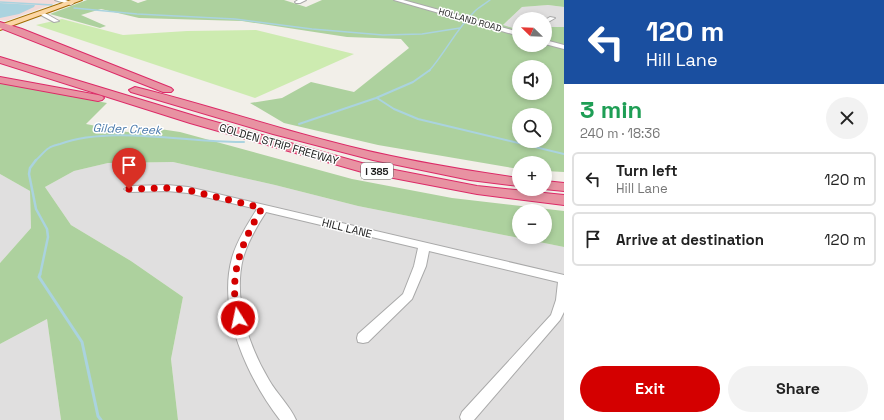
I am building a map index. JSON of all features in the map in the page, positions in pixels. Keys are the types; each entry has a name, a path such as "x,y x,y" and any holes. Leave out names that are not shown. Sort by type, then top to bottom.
{"highway":[{"path":"2,27 154,86 326,145"},
{"name":"GOLDEN STRIP FREEWAY","path":"0,51 379,159 433,170 512,181"},
{"name":"GOLDEN STRIP FREEWAY","path":"0,60 194,120 336,161 397,176 476,190 564,200"},
{"path":"0,80 56,90 194,120"},
{"path":"552,185 564,186"}],"main road":[{"path":"2,27 75,1"}],"street":[{"path":"58,0 75,1"},
{"name":"HOLLAND ROAD","path":"397,0 512,32"},
{"path":"42,13 56,21"},
{"path":"552,44 564,47"},
{"name":"HILL LANE","path":"129,189 167,188 188,190 564,280"},
{"path":"262,208 247,235 236,266 234,303 246,348 273,402 289,420"},
{"path":"362,338 408,296 420,266 424,247"},
{"path":"467,417 556,318 562,300 564,280"}],"shaded area":[{"path":"0,0 64,0 6,21 0,20"},
{"path":"548,5 564,7 564,27 552,27 552,12 517,12 522,7"},
{"path":"512,16 512,28 502,26"},
{"path":"173,162 275,185 358,206 512,237 512,244 549,244 564,247 564,420 178,420 171,359 183,297 131,261 71,225 45,187 74,171 108,163"},
{"path":"0,174 30,191 31,228 0,263"},
{"path":"47,319 61,420 0,420 0,344"}],"green space":[{"path":"87,0 131,0 138,3 147,0 284,0 306,7 322,0 398,0 404,2 406,0 564,0 564,7 548,5 522,7 517,12 512,12 512,16 503,25 512,28 512,52 552,52 552,27 564,27 564,172 552,171 552,156 512,156 512,168 378,145 284,123 250,103 282,98 311,82 354,92 409,48 401,39 347,37 242,21 139,18 101,9 81,15 106,26 100,28 50,14"},
{"path":"62,19 123,35 187,31 256,30 354,54 255,98 36,25"},
{"path":"0,82 107,103 86,124 127,132 160,129 180,132 352,179 452,198 512,205 512,237 358,206 275,185 173,162 108,163 74,171 45,187 71,225 131,261 183,297 171,359 178,420 61,420 47,319 0,344 0,263 31,228 30,191 0,174"},
{"path":"552,210 564,211 564,247 549,244 552,244"}],"water":[{"path":"0,3 35,5 34,7 19,14 0,18"}],"waterway":[{"name":"Gilder Creek","path":"430,70 468,18 490,0"},
{"path":"0,2 52,5"},
{"path":"74,8 137,14 235,19 312,29 383,35 422,34 460,28"},
{"name":"Gilder Creek","path":"299,124 376,98 413,82 430,70"},
{"path":"377,98 394,109 418,119 564,154"},
{"name":"Gilder Creek","path":"36,160 47,149 53,146 81,138 103,136 150,136 222,142 244,142"},
{"name":"Gilder Creek","path":"36,160 30,168 29,174 36,209 47,229 48,237 40,275"},
{"name":"Gilder Creek","path":"40,274 39,277 82,342 98,416 101,420"}],"route":[{"path":"129,189 167,188 188,190 262,208 247,235 236,266 234,303 238,318"}]}
